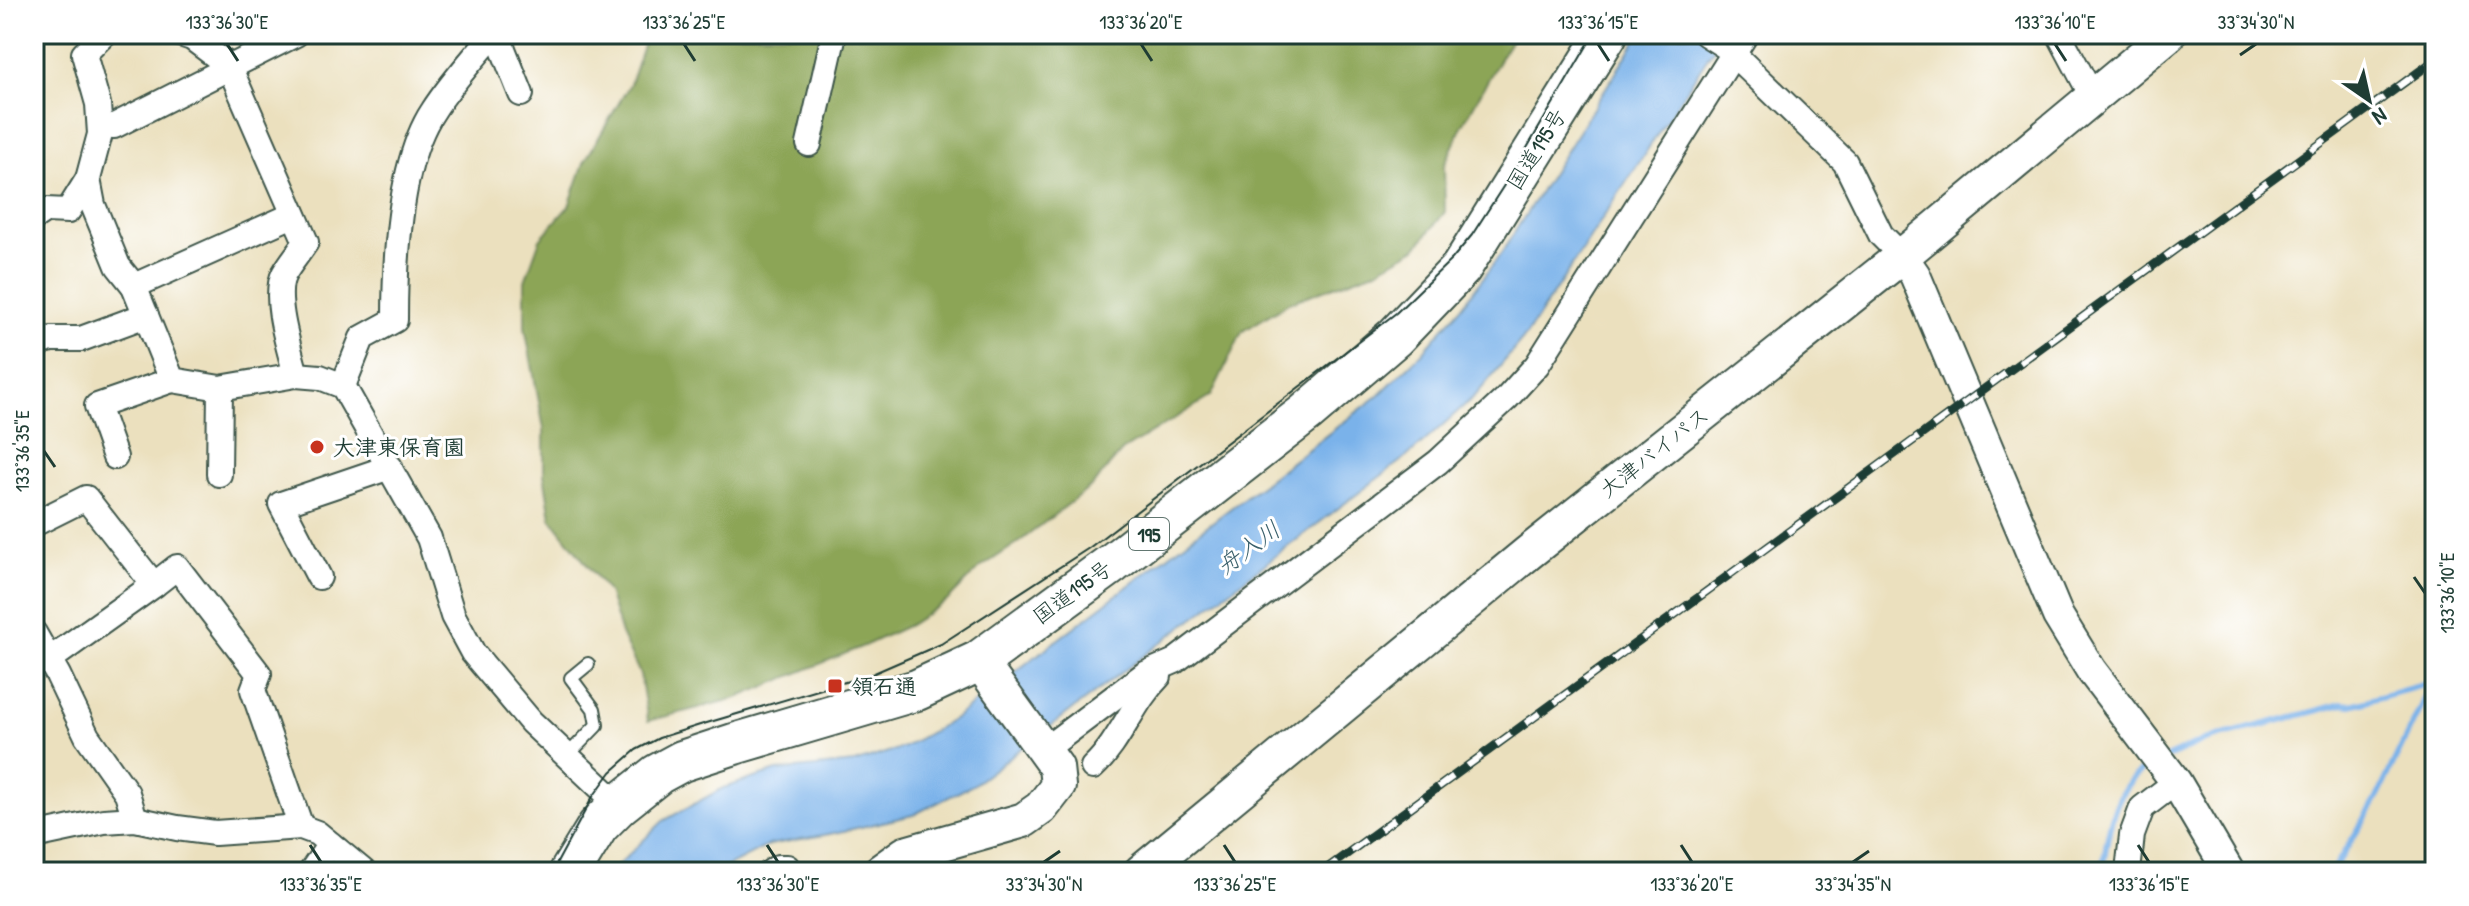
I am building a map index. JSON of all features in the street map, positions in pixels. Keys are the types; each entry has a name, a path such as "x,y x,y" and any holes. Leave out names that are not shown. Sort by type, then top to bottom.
{"highway":[{"name":"国道195号","path":"570,872 598,826 619,805 658,774 682,761 917,690 987,673 1113,563 1284,430 1395,337 1461,268 1607,34"}],"main road":[{"name":"大津バイパス","path":"1141,872 1528,553 1902,256 2169,34"},
{"path":"880,872 905,854 1024,820 1041,808 1058,786 1056,767 987,673"}],"street":[{"path":"34,218 46,210 68,211 88,179 100,134 98,104 84,54 104,34"},
{"path":"180,34 192,38 229,66 306,242 283,275 281,293 282,315 296,375"},
{"path":"114,126 296,34"},
{"path":"343,386 362,338 395,320 395,273 408,176 432,112 495,34 521,94"},
{"path":"809,144 834,34"},
{"path":"1758,34 1754,41 1758,55 1820,128 1838,156"},
{"path":"2059,34 2092,96"},
{"path":"1093,767 1104,757 1146,689 1175,661 1438,462 1507,398 1537,365 1727,42 1845,162 1881,235 1902,256 1915,275 2058,616 2091,670 2176,782 2229,872"},
{"path":"88,179 93,205 118,266 134,286 172,380"},
{"path":"134,286 293,215"},
{"path":"34,345 51,339 81,339 146,315"},
{"path":"115,457 97,406 172,380 220,388 296,375 320,377 343,386 429,538 453,616 473,653 531,722 619,805"},
{"path":"219,474 220,388"},
{"path":"319,577 281,504 390,467"},
{"path":"34,524 86,498 154,585"},
{"path":"49,660 177,567 259,674 253,690 301,827"},
{"path":"34,633 87,736 127,793 135,819"},
{"path":"1042,747 1145,674 1175,661"},
{"path":"2128,872 2132,835 2142,808 2176,782"},
{"path":"34,836 104,821 135,819 215,833 301,827 317,833 364,872"},
{"path":"311,872 330,844"},
{"path":"771,872 778,867 787,867 790,872"}],"lane":[{"path":"566,757 597,725 594,709 571,678 588,664"}],"green space":[{"path":"647,34 1514,34 1462,126 1444,166 1445,212 1416,248 1375,271 1288,303 1242,332 1211,396 1122,451 1092,486 980,568 948,600 909,625 737,698 648,721 640,674 621,634 608,592 551,518 544,474 544,429 525,327 525,281 540,239 569,206 584,163 630,84"}],"water":[{"name":"舟入川","path":"1640,34 1723,34 1527,334 1477,394 1414,451 973,785 913,815 769,845 717,872 611,872 663,821 723,788 777,771 854,763 904,747 952,720 1378,396 1422,353 1460,309 1502,252"}],"waterway":[{"path":"2332,872 2375,802 2435,672"},
{"path":"2168,757 2205,740 2430,683"},
{"path":"2102,872 2110,826 2120,797 2138,773 2151,765"}],"tram line":[{"path":"552,872 592,798 611,772 636,750 659,738 872,674 941,644 1089,548 1396,313 1452,259 1472,235 1594,34"}],"railway":[{"path":"1322,872 2435,60"}],"place":[{"name":"大津東保育園","path":"317,447"},
{"name":"領石通","path":"835,686"}]}
